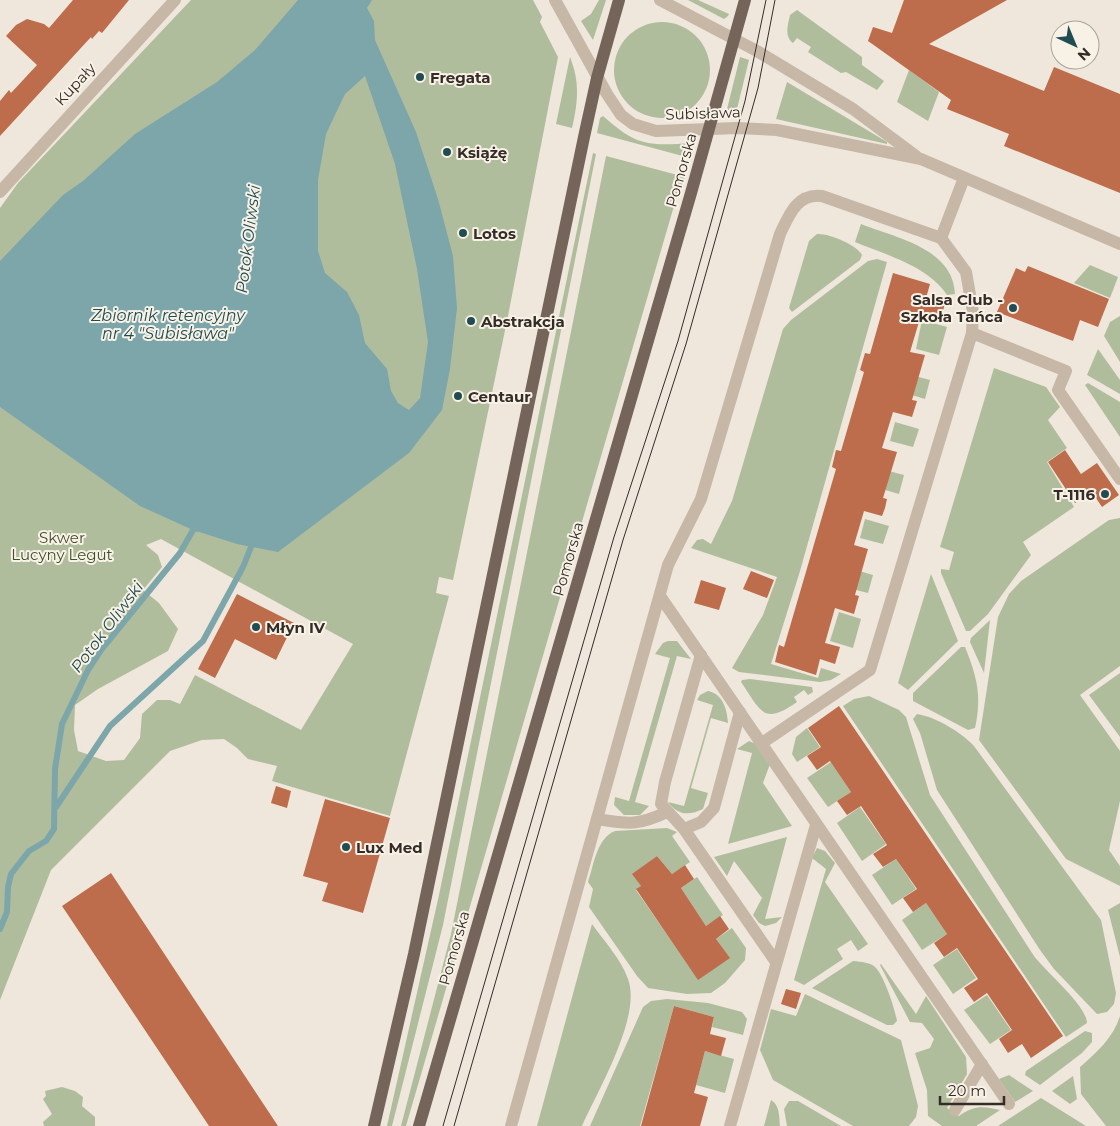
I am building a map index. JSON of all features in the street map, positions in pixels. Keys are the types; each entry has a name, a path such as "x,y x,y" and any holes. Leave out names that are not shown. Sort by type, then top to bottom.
{"main road":[{"path":"374,1126 414,954 597,78 620,0"},
{"name":"Pomorska","path":"419,1126 745,0"}],"street":[{"name":"Kupały","path":"0,192 175,0"},
{"name":"Subisława","path":"555,0 597,78 621,115 633,124 656,131 709,129 777,130 920,159 1120,244"},
{"name":"Subisława","path":"660,0 734,39 853,109 920,159"},
{"path":"941,238 964,178"},
{"path":"512,1126 668,565 701,499 780,234 792,209 805,197 813,195 822,196 941,238 966,272 973,312 972,333 870,670 762,743"},
{"path":"972,333 1066,370 1058,390 1120,479"},
{"path":"660,596 1009,1104"},
{"path":"701,655 665,782 662,804 667,812 684,829 776,962"},
{"path":"684,829 701,822 714,808 740,712"},
{"path":"598,819 629,824 645,822 667,812"},
{"path":"730,1126 816,825"},
{"path":"955,1110 982,1064"}],"green space":[{"name":"Skwer Lucyny Legut","path":"191,0 533,0 542,17 540,22 558,57 508,316 453,580 439,577 436,593 449,596 390,816 272,781 277,766 248,759 224,739 202,740 170,751 51,870 0,1000 0,208 18,183","holes":["161,539 353,644 301,730 195,675 180,704 170,700 157,700 142,714 140,738 124,760 106,761 78,751 74,730 75,705 98,689 168,651 178,629 159,603 143,590 162,567 158,555 146,545"]},
{"path":"599,0 606,0 593,40 581,21 591,14"},
{"path":"688,0 698,0 729,14 724,19"},
{"path":"797,10 862,57 862,65 884,81 877,90 846,72 841,73 808,52 811,47 797,38 793,43 790,40 788,37 788,26 790,15"},
{"path":"662,22 680,26 696,36 706,52 710,70 706,88 696,104 680,114 662,118 644,114 628,104 618,88 614,70 618,52 628,36 644,26"},
{"path":"570,57 577,84 576,109 572,128 556,124"},
{"path":"740,57 749,60 735,117 727,117 726,113"},
{"path":"909,70 939,92 928,121 897,102"},
{"path":"787,82 887,142 887,144 776,119"},
{"path":"603,116 634,139 643,142 653,144 692,143 690,158 597,133 600,118"},
{"path":"593,153 596,154 443,925 392,1126 387,1126 439,895"},
{"path":"606,156 685,177 676,199 406,1126 401,1126 451,934"},
{"path":"861,224 906,240 934,255 952,278 955,294 947,295 929,276 905,262 855,242"},
{"path":"817,234 828,235 842,240 855,247 862,255 860,260 792,312 789,308 809,241"},
{"path":"877,259 887,262 800,571 771,664 818,678 821,668 841,674 831,680 820,682 739,672 732,668 763,615 777,577 691,548 697,540 703,539 711,544 732,501 783,329 791,320 868,261"},
{"path":"1090,265 1118,277 1110,298 1074,283"},
{"path":"1120,316 1120,362 1104,336 1110,322"},
{"path":"922,320 947,327 939,355 916,349"},
{"path":"1098,349 1120,380 1120,394 1087,375"},
{"path":"994,368 1046,387 1060,407 1048,420 1067,448 1047,462 1074,507 1023,542 1031,555 988,614 970,631 966,631 941,573 941,569 949,570 954,552 940,547"},
{"path":"907,374 930,380 925,399 902,392"},
{"path":"1088,383 1120,402 1120,437 1085,385"},
{"path":"895,422 919,429 913,447 890,441"},
{"path":"881,469 904,475 899,494 875,487"},
{"path":"1120,518 1120,666 1080,695 1120,751 1120,801 1109,850 1120,866 1120,886 1066,859 979,740 998,617 1009,594 1021,581 1109,520"},
{"path":"865,519 889,526 883,544 860,538"},
{"path":"849,568 873,575 868,593 844,587"},
{"path":"931,574 958,641 908,690 898,683"},
{"path":"839,612 861,619 853,648 830,641"},
{"path":"990,620 984,673 970,642 971,638"},
{"path":"677,641 691,659 677,656 635,802 649,806 640,815 624,815 614,805 615,797 629,801 670,658 655,654 663,643"},
{"path":"961,647 965,647 969,658 978,696 975,728 968,730 913,701 913,693"},
{"path":"1120,673 1120,737 1089,695"},
{"path":"750,679 812,687 813,692 808,695 804,690 794,697 797,702 777,713 770,714 764,712 753,701 741,682 742,680"},
{"path":"708,691 721,699 727,713 728,723 711,718 691,788 708,793 703,809 693,813 679,812 668,802 684,806 713,705 697,700 700,695"},
{"path":"869,696 899,710 906,717 930,795 1034,956 1073,999 1085,1016 1087,1023 1066,1037 843,706 854,699"},
{"path":"917,714 932,718 948,726 974,746 1101,920 1116,993 1114,1004 1107,1012 1097,1014 1054,969 937,790 920,733 913,719"},
{"path":"807,728 820,747 797,762 792,754 796,737"},
{"path":"749,741 756,744 770,764 763,783 792,826 728,844 752,753 737,749"},
{"path":"831,762 851,792 828,807 807,778"},
{"path":"860,807 886,844 862,861 837,823"},
{"path":"667,828 677,832 672,836 690,862 672,874 657,856 633,874 641,886 636,890 689,966 729,958 716,939 732,928 746,948 745,960 725,983 711,993 687,994 648,988 637,976 589,907 593,889 588,882 597,852 604,839 615,831"},
{"path":"787,837 765,919 782,917 776,923 765,926 759,923 753,915 762,898 734,861 727,876 714,857"},
{"path":"817,848 825,851 835,863 825,882 868,944 858,951 851,940 837,949 843,959 804,985 794,980 826,869 812,858"},
{"path":"896,859 916,889 892,905 872,875"},
{"path":"697,877 723,915 706,926 681,888"},
{"path":"926,903 947,934 922,950 902,920"},
{"path":"1120,903 1120,957 1108,910"},
{"path":"592,924 617,957 628,979 631,994 624,1032 582,1126 537,1126"},
{"path":"957,949 976,978 953,994 933,965"},
{"path":"853,961 871,965 879,972 889,993 896,1016 897,1021 893,1025 887,1025 812,988"},
{"path":"881,964 916,1014 926,996 966,1057 967,1074 947,1108 959,1116 979,1107 1000,1110 976,1126 942,1126 928,1116 927,1090 915,1053 930,1048 934,1039 922,1023 910,1022"},
{"path":"805,994 901,1040 918,1106 916,1117 909,1126 853,1126 773,1080 760,1050 771,1009 796,1016"},
{"path":"987,995 1011,1030 990,1044 964,1010"},
{"path":"667,999 708,1003 742,1012 747,1019 743,1035 712,1027 714,1017 674,1006 640,1126 590,1126 643,1007 651,1001"},
{"path":"1120,1016 1120,1126 1106,1126 1081,1094 1080,1067 1109,1038"},
{"path":"1085,1031 1092,1033 1092,1042 1082,1053 1040,1085 1025,1075 1026,1071"},
{"path":"705,1051 734,1059 725,1093 696,1085"},
{"path":"1009,1075 1033,1091 1015,1102 999,1079"},
{"path":"1073,1076 1077,1099 1070,1104 1052,1091"},
{"path":"62,1087 75,1091 83,1097 82,1106 95,1117 95,1126 44,1126 43,1122 52,1114 43,1099 46,1096 45,1091"},
{"path":"1041,1098 1086,1126 998,1126"},
{"path":"771,1100 778,1108 780,1126 764,1126"},
{"path":"789,1101 798,1101 841,1126 787,1126 784,1109"}],"water":[{"name":"Zbiornik retencyjny nr 4 \"Subisława\"","path":"298,0 372,0 367,8 374,21 375,40 416,132 438,199 453,256 457,308 450,369 442,410 409,453 278,552 237,544 193,530 140,506 0,407 0,261 63,195 83,181 135,134 217,82 255,50","holes":["365,76 395,164 417,269 428,342 420,398 409,410 398,403 391,391 387,369 365,343 359,315 347,292 325,273 318,251 318,180 326,134 345,94"]}],"building":[{"path":"73,0 129,0 102,33 99,31 92,39 91,37 0,136 0,101 9,90 11,93 37,65 6,36 16,25 27,19 44,24 49,28"},
{"path":"904,0 1007,0 929,44 1044,91 1053,70 1061,70 1120,94 1120,193 1004,146 1009,134 947,109 951,100 868,41 873,27 892,33"},
{"path":"1028,266 1109,299 1098,327 1080,320 1073,341 997,312 1016,268 1025,272"},
{"path":"893,273 930,284 926,298 945,304 940,320 921,315 910,352 925,355 912,400 917,401 912,417 893,412 882,448 897,452 883,498 887,499 885,508 882,516 864,511 854,545 868,549 855,595 859,596 854,614 835,608 825,643 840,647 835,664 820,659 816,675 775,662 779,645 784,647 836,469 832,467 836,450 841,451 864,372 860,370 865,353 870,354"},
{"path":"1065,450 1081,474 1097,463 1119,495 1102,507 1092,492 1075,503 1048,462"},
{"path":"751,571 774,580 767,598 743,589"},
{"path":"701,580 726,588 719,610 694,603"},
{"name":"Młyn IV","path":"237,594 294,623 276,660 235,639 215,678 198,669"},
{"path":"839,706 1063,1036 1031,1058 1022,1044 1008,1053 999,1039 1012,1030 987,993 974,1002 964,988 978,979 957,948 944,957 934,943 947,934 926,903 913,912 903,898 917,889 896,859 883,867 873,854 887,845 861,806 847,815 837,801 851,792 830,761 817,770 807,756 821,747 808,728"},
{"path":"276,786 291,791 287,808 271,803"},
{"name":"Lux Med","path":"325,799 390,818 363,913 322,901 328,883 303,876"},
{"path":"657,856 672,874 685,865 694,879 681,888 706,926 720,916 729,929 716,939 730,958 698,980 636,889 641,886 632,874"},
{"path":"111,873 278,1126 209,1126 62,906"},
{"path":"786,989 801,993 796,1009 781,1004"},
{"path":"674,1006 714,1017 710,1034 726,1038 721,1056 705,1051 694,1093 708,1097 700,1126 641,1126"}],"waterway":[{"name":"Potok Oliwski","path":"0,929 7,912 8,887 11,874 29,851 46,841 54,829 55,769 62,724 88,670 101,650 180,553 193,530 200,527"},
{"name":"Potok Oliwski","path":"56,807 110,726 203,641 243,567 251,547 250,539"}],"tram line":[{"path":"443,1126 614,537 678,341 745,101 766,0"},
{"path":"454,1126 623,540 686,344 758,88 775,0"}],"place":[{"name":"Fregata","path":"420,77"},
{"name":"Książę","path":"447,152"},
{"name":"Lotos","path":"463,233"},
{"name":"Salsa Club - Szkoła Tańca","path":"1013,308"},
{"name":"Abstrakcja","path":"471,321"},
{"name":"Centaur","path":"458,396"},
{"name":"T-1116","path":"1105,494"},
{"name":"Młyn IV","path":"256,627"},
{"name":"Lux Med","path":"346,847"}]}
